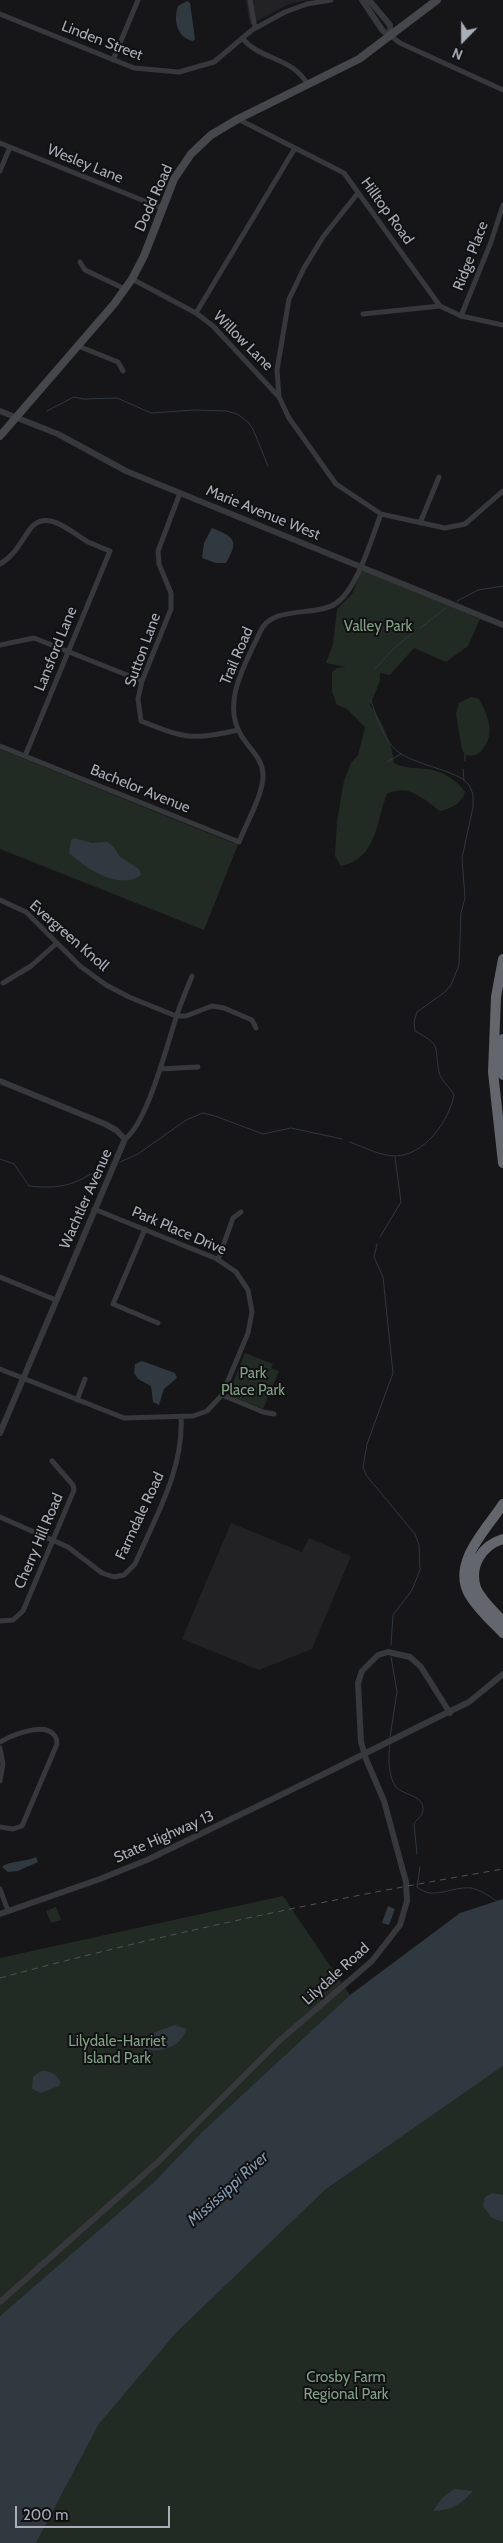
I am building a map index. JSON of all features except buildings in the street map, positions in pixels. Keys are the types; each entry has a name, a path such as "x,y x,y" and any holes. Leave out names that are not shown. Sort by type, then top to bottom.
{"highway":[{"path":"503,959 496,997 493,1072 503,1163"},
{"path":"503,1039 503,1075"},
{"path":"503,1504 472,1550 465,1564 464,1578 468,1592 503,1633"},
{"path":"503,1539 492,1542 481,1554 477,1562 474,1578 481,1596 503,1621"}],"main road":[{"name":"Dodd Road","path":"0,436 78,346 132,279 144,256 174,179 191,154 211,135 238,119 309,86 359,59 437,0"}],"street":[{"path":"113,60 138,0"},
{"path":"250,0 255,28"},
{"name":"Linden Street","path":"0,14 134,68 179,72 214,62 255,28 285,12 307,4 331,0"},
{"path":"362,0 383,31 400,43 503,90"},
{"path":"369,0 390,25 391,36"},
{"path":"242,38 254,50 284,61 294,68 309,86"},
{"name":"Hilltop Road","path":"238,119 344,173 440,306 461,316 503,325"},
{"name":"Wesley Lane","path":"0,143 162,208"},
{"path":"0,171 10,147"},
{"path":"196,313 295,148"},
{"path":"358,193 323,238 304,268 289,299 277,370 279,397 295,429 336,484 381,514 445,528 464,524 503,491"},
{"name":"Ridge Place","path":"461,316 491,242 503,205"},
{"path":"80,262 85,270 125,288"},
{"name":"Willow Lane","path":"132,279 196,313 213,326 279,397"},
{"path":"363,314 440,306"},
{"path":"78,346 118,362 123,371"},
{"name":"Marie Avenue West","path":"0,410 58,434 126,471 503,625"},
{"path":"420,523 438,477"},
{"name":"Sutton Lane","path":"180,493 158,550 159,564 171,594 171,609 142,681 138,699 141,721 173,734 189,737 206,738 238,730"},
{"path":"360,566 381,514"},
{"name":"Lansford Lane","path":"0,564 10,559 33,525 40,520 55,522 89,542 110,551 25,756"},
{"name":"Trail Road","path":"252,809 262,786 262,769 259,758 238,730 233,706 234,692 261,629 278,616 321,610 335,604 349,591 360,566"},
{"path":"0,644 34,638 69,650 142,681"},
{"name":"Bachelor Avenue","path":"0,746 239,842 252,809"},
{"name":"Evergreen Knoll","path":"0,900 26,912 80,966 106,985 176,1016"},
{"path":"3,984 30,966 57,943"},
{"name":"Wachtler Avenue","path":"0,1433 125,1139 132,1134 138,1123 160,1069 176,1016 192,976"},
{"path":"176,1016 186,1016 212,1006 224,1008 252,1020 256,1028"},
{"path":"160,1069 198,1067"},
{"path":"0,1081 105,1124 116,1130 125,1139"},
{"name":"Park Place Drive","path":"0,1368 124,1418 193,1416 207,1411 222,1396 248,1333 252,1312 248,1290 236,1272 218,1260 94,1209"},
{"path":"218,1260 233,1218 241,1212"},
{"path":"145,1229 113,1304 158,1323"},
{"path":"0,1277 56,1300"},
{"path":"77,1400 85,1379"},
{"path":"222,1396 263,1412 274,1414"},
{"name":"Farmdale Road","path":"0,1517 68,1547 102,1574 114,1577 124,1575 135,1564 178,1463 182,1436 181,1417"},
{"name":"Cherry Hill Road","path":"0,1621 13,1620 23,1610 74,1490 73,1485 52,1462"},
{"name":"Lilydale Road","path":"0,2302 158,2162 279,2041 372,1960 390,1940 400,1925 408,1901 406,1882 384,1801 366,1759 361,1742 358,1683 362,1671 378,1655 388,1652 410,1657 421,1667 450,1713"},
{"name":"State Highway 13","path":"0,1913 100,1879 146,1860 450,1713 469,1702 503,1674"},
{"path":"0,1742 42,1728 55,1735 57,1744 22,1826 13,1830 0,1827"},
{"path":"0,1748 3,1764 0,1782"},
{"path":"0,1888 8,1911"}],"shaded area":[{"path":"246,0 308,0 289,4 250,25"},
{"path":"231,1523 302,1552 309,1538 351,1556 312,1649 259,1670 182,1639"}],"green space":[{"name":"Valley Park","path":"362,570 480,619 468,646 446,662 414,648 390,675 380,673 380,681 370,705 386,732 394,763 404,767 428,769 442,773 451,778 465,792 461,800 456,805 440,811 422,797 409,791 402,790 387,794 377,827 368,847 362,856 353,862 341,866 335,856 337,821 344,781 351,763 358,755 365,727 347,709 337,705 332,692 332,672 337,668 346,667 326,663 333,644 337,609 352,594"},
{"path":"471,697 479,699 488,718 490,731 489,738 480,752 465,755 462,750 456,714 459,703"},
{"path":"0,749 233,843 239,842 204,930 0,849"},
{"name":"Park Place Park","path":"245,1353 273,1364 271,1368 279,1371 263,1409 228,1395"},
{"name":"Lilydale-Harriet Island Park","path":"283,1896 350,1995 202,2132 153,2183 0,2316 0,1958"},
{"path":"56,1907 61,1920 51,1923 46,1911"},
{"name":"Crosby Farm Regional Park","path":"503,2066 503,2543 36,2543 99,2424 176,2333 325,2190"}],"water":[{"path":"187,1 190,3 195,39 193,41 183,36 176,22 178,6"},
{"path":"212,528 226,534 232,541 233,550 226,563 216,563 202,558 204,543"},
{"path":"74,838 92,843 107,842 113,846 120,857 139,869 141,875 132,879 122,880 103,876 93,871 69,853 71,840"},
{"path":"142,1361 175,1373 177,1378 164,1389 159,1405 153,1402 151,1386 138,1379 134,1373 135,1364"},
{"path":"36,1857 38,1862 18,1871 8,1872 2,1867 8,1864"},
{"name":"Mississippi River","path":"503,1899 503,2066 325,2190 176,2333 99,2424 36,2543 0,2543 0,2316 153,2183 202,2132 350,1995 460,1913"},
{"path":"388,1906 395,1909 389,1925 382,1923"},
{"path":"175,2025 186,2029 180,2041 161,2050 154,2051 142,2048 151,2035"},
{"path":"41,2071 50,2072 55,2075 61,2082 59,2086 41,2093 32,2089 33,2077"},
{"path":"492,2193 503,2195 503,2222 492,2218 483,2206 485,2197"},
{"path":"454,2489 473,2491 455,2506 433,2511 443,2497"}],"waterway":[{"path":"47,411 74,397 83,399 117,398 151,413 194,410 226,411 237,414 248,422 253,429 268,466"},
{"path":"457,601 478,590 503,586"},
{"path":"420,628 446,608"},
{"path":"375,669 394,648 414,632"},
{"path":"350,1142 384,1155 406,1154 425,1144 447,1116 454,1095 440,1075 433,1043 415,1031 414,1022 417,1012 445,992 451,985 459,965 461,913 465,898 462,858 473,807 473,794 469,785 463,779 408,758 395,750 382,730 371,700"},
{"path":"387,762 401,754"},
{"path":"465,755 465,761"},
{"path":"463,769 464,780"},
{"path":"120,1162 138,1154 186,1120 203,1113 263,1134 291,1128 342,1139"},
{"path":"380,1237 401,1202 395,1157"},
{"path":"0,1159 14,1164 29,1186 42,1187 71,1184 108,1163"},
{"path":"377,1244 374,1257 383,1277 393,1373 367,1444 363,1467 366,1475 415,1534 419,1545 420,1570 412,1590 393,1615 391,1645"},
{"path":"390,1737 397,1692 391,1657"},
{"path":"390,1744 389,1766 393,1783 399,1790 419,1800 423,1808 421,1815 414,1824 417,1854"},
{"path":"420,1867 417,1887 423,1891 436,1893 471,1888 482,1892 499,1903"}],"railway":[{"path":"0,1978 188,1931 376,1892 503,1869"}]}
